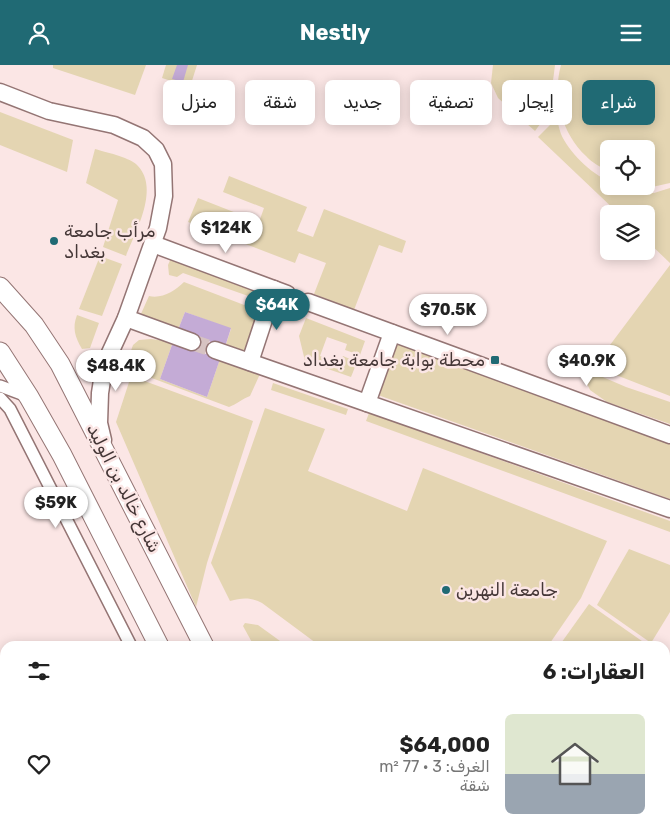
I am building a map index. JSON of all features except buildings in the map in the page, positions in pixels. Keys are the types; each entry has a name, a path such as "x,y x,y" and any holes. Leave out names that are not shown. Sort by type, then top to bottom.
{"main road":[{"name":"شارع خالد بن الوليد","path":"0,287 34,325 60,364 201,641"},
{"path":"0,352 29,397 62,455 156,641"}],"street":[{"path":"0,82 53,101 90,119"},
{"path":"0,92 49,111 114,125 143,138 156,150 163,164 164,196 158,229 126,318 109,355 103,374 99,423 113,468"},
{"path":"153,244 281,291 250,362"},
{"path":"308,302 670,435"},
{"path":"126,318 192,341"},
{"path":"367,403 392,333"},
{"path":"215,350 670,509"},
{"path":"0,386 29,397"},
{"path":"0,398 10,409 129,641"}],"shaded area":[{"path":"53,65 146,65 135,95 53,68"},
{"path":"166,65 197,65 192,80 168,80 162,78"},
{"path":"177,65 188,65 184,80 172,79"},
{"path":"493,65 555,65 553,80 502,80 502,102 498,98 491,80"},
{"path":"561,65 670,65 670,183 655,186 655,140 600,140 600,166 591,161 578,147 565,126 572,125 572,80 559,80"},
{"path":"0,112 73,140 67,172 0,145"},
{"path":"528,125 539,125 535,131"},
{"path":"550,125 558,125 564,141 569,148 588,168 600,177 600,195 655,195 655,193 670,188 670,263 655,249 655,205 610,205 538,137"},
{"path":"95,149 132,161 143,173 146,184 144,209 126,256 103,247 118,200 86,183"},
{"path":"229,176 307,207 297,231 313,237 324,209 406,241 402,253 379,245 354,310 314,294 326,263 299,253 295,263 188,222 198,198 259,222 264,208 223,192"},
{"path":"100,256 122,264 102,316 79,309"},
{"path":"172,256 265,293 262,301 183,273 177,277 169,275 168,265"},
{"path":"670,265 670,396 598,368 598,361"},
{"path":"184,282 260,311 244,353 225,347 231,329 185,312 178,330 140,316 149,296 154,297 168,293"},
{"path":"185,312 231,328 225,347 178,330"},
{"path":"77,315 99,323 90,348 82,349 78,340 75,332"},
{"path":"306,318 365,341 360,355 345,350 347,344 327,337 320,356 340,363 343,356 357,362 351,377 305,361 299,336"},
{"path":"151,339 173,342 160,379 207,397 220,359 260,374 250,396 229,407 125,368 133,345 139,340"},
{"path":"397,341 670,441 670,499 375,394"},
{"path":"173,342 220,359 207,397 160,379"},
{"path":"593,355 598,375 670,402 670,424 607,402 590,390 581,371 586,361"},
{"path":"131,376 253,421 207,563 196,607 116,422"},
{"path":"273,383 348,409 346,415 271,390"},
{"name":"جامعة النهرين","path":"265,408 325,429 308,471 407,511 423,468 607,541 581,598 551,641 313,641 262,603 246,599 230,601 211,563"},
{"path":"369,413 670,521 670,532 366,421"},
{"path":"629,549 670,565 670,612 652,641 648,641 597,605"},
{"path":"589,604 642,641 563,641"},
{"path":"245,623 258,625 280,641 251,641 243,626"}],"tunnel":[{"path":"192,342 215,350"}],"place":[{"name":"مرأب جامعة بغداد","path":"54,241"},
{"name":"محطة بوابة جامعة بغداد","path":"495,360"},
{"name":"جامعة النهرين","path":"446,590"}]}
